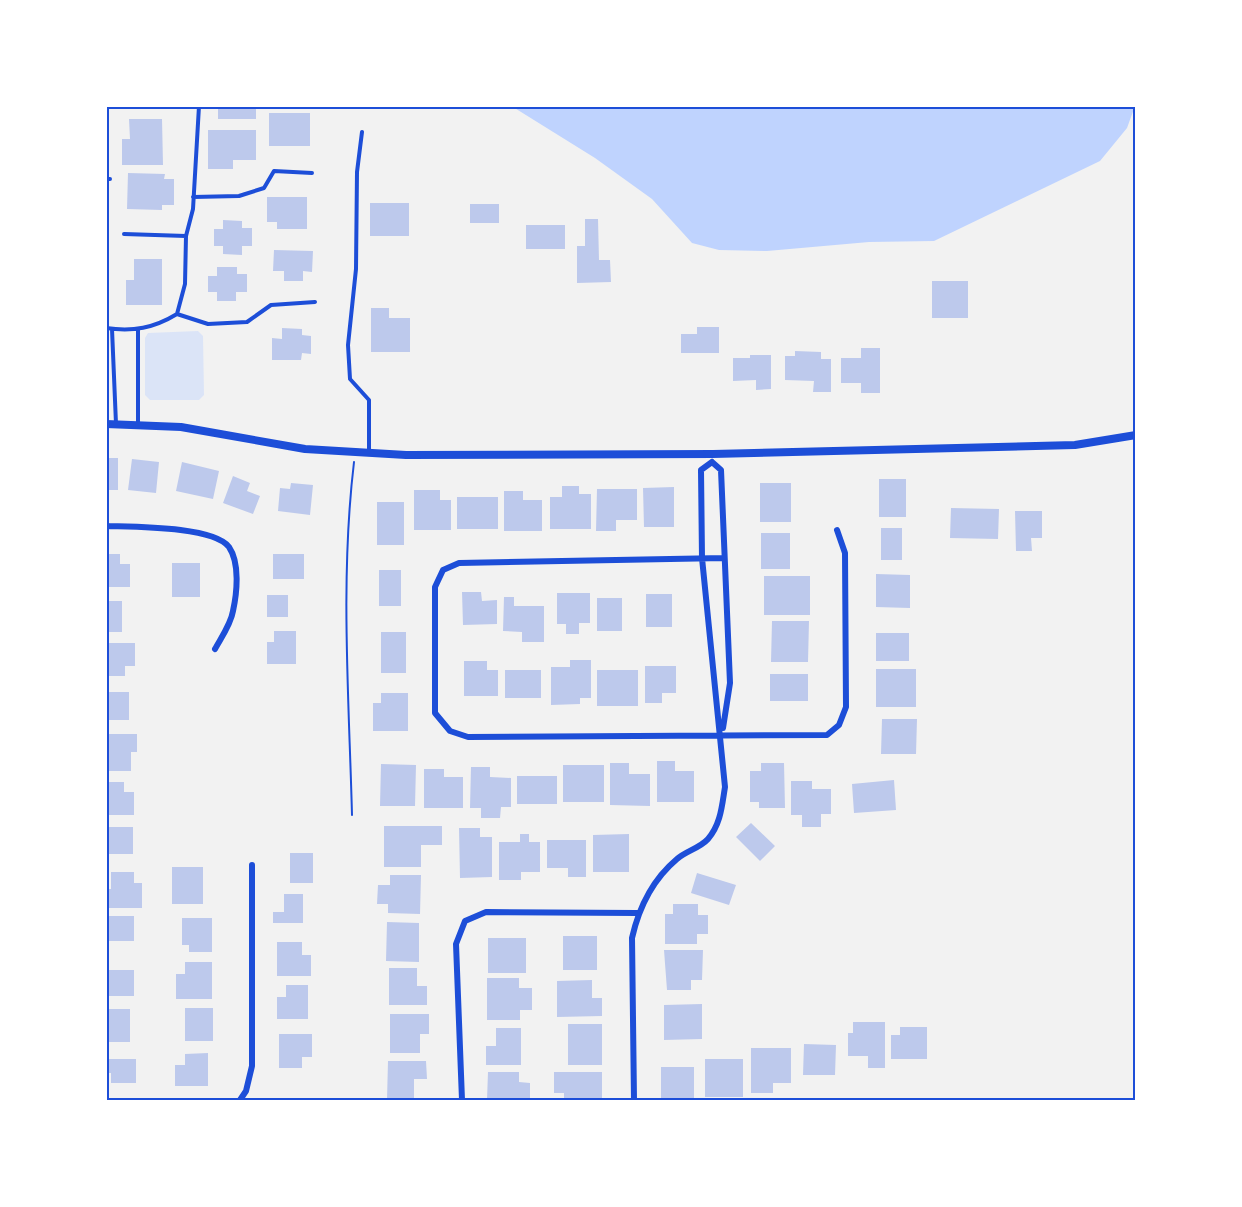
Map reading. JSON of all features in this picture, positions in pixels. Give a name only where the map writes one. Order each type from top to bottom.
[{"type":"street","points":[[111,424],[181,427],[305,449],[355,454],[712,458],[1075,445],[1136,435]]},
{"type":"street","points":[[712,458],[721,470],[730,683],[722,735]]},
{"type":"street","points":[[634,1101],[632,938],[638,914],[649,890],[677,859],[708,839],[720,817],[725,787],[722,735],[714,683],[702,558],[701,470],[712,458]]},
{"type":"street","points":[[106,526],[149,527],[211,536],[228,546],[236,566],[233,613],[215,649]]},
{"type":"street","points":[[724,558],[459,563],[443,570],[435,587],[435,713],[450,731],[468,737],[827,735],[840,725],[846,707],[845,553],[837,530]]},
{"type":"street","points":[[240,1101],[246,1092],[252,1066],[252,865]]},
{"type":"street","points":[[462,1101],[456,944],[465,921],[486,912],[638,914]]},
{"type":"lane","points":[[106,328],[138,330],[161,324],[177,314],[185,284],[186,236],[193,197],[199,106]]},
{"type":"lane","points":[[363,132],[357,172],[356,269],[348,345],[350,379],[369,400],[369,454]]},
{"type":"lane","points":[[193,197],[238,196],[264,188],[274,171],[312,173]]},
{"type":"lane","points":[[124,234],[186,236]]},
{"type":"lane","points":[[177,314],[208,324],[247,322],[272,305],[315,302]]},
{"type":"lane","points":[[111,424],[112,329]]},
{"type":"lane","points":[[138,330],[138,424]]},
{"type":"path","points":[[352,815],[347,588],[348,512],[355,454]]},
{"type":"shaded area","points":[[198,331],[203,336],[204,395],[199,400],[150,400],[145,395],[145,338],[148,333]]},
{"type":"water","points":[[1135,106],[1127,128],[1100,161],[934,241],[869,242],[767,251],[719,250],[692,243],[652,199],[595,158],[513,107]]},
{"type":"building","points":[[208,106],[256,106],[256,119],[218,119],[218,109],[208,109]]},
{"type":"building","points":[[269,113],[310,113],[310,146],[269,146]]},
{"type":"building","points":[[129,119],[162,119],[163,165],[122,165],[122,139],[130,139]]},
{"type":"building","points":[[208,130],[256,130],[256,160],[233,160],[233,169],[208,169]]},
{"type":"building","points":[[128,173],[165,174],[164,179],[174,179],[174,205],[162,205],[162,210],[127,209]]},
{"type":"building","points":[[267,197],[307,197],[307,229],[277,229],[277,222],[267,222]]},
{"type":"building","points":[[370,203],[409,203],[409,236],[370,236]]},
{"type":"building","points":[[470,204],[499,204],[499,223],[470,223]]},
{"type":"building","points":[[585,219],[598,219],[599,260],[610,260],[611,282],[577,283],[577,246],[585,246]]},
{"type":"building","points":[[223,220],[242,221],[242,228],[252,228],[252,246],[242,246],[242,255],[223,254],[223,246],[214,246],[214,229],[223,229]]},
{"type":"building","points":[[526,225],[565,225],[565,249],[526,249]]},
{"type":"building","points":[[274,250],[313,251],[312,272],[303,271],[303,281],[284,281],[284,271],[273,271]]},
{"type":"building","points":[[134,259],[162,259],[162,305],[126,305],[126,280],[134,280]]},
{"type":"building","points":[[217,267],[237,267],[237,274],[247,274],[247,292],[236,292],[236,301],[217,301],[217,292],[208,292],[208,276],[217,276]]},
{"type":"building","points":[[932,281],[968,281],[968,318],[932,318]]},
{"type":"building","points":[[371,308],[389,308],[389,318],[410,318],[410,352],[371,352]]},
{"type":"building","points":[[697,327],[719,327],[719,353],[681,353],[681,334],[697,334]]},
{"type":"building","points":[[282,328],[302,329],[302,335],[311,336],[311,354],[302,353],[301,360],[272,360],[272,338],[282,339]]},
{"type":"building","points":[[861,348],[880,348],[880,393],[861,393],[861,383],[841,383],[841,358],[861,358]]},
{"type":"building","points":[[795,351],[821,352],[821,359],[831,359],[831,392],[813,392],[814,381],[785,380],[785,356],[795,356]]},
{"type":"building","points":[[750,355],[771,355],[771,389],[756,390],[756,380],[733,381],[733,358],[750,358]]},
{"type":"building","points":[[106,458],[118,458],[118,490],[106,490]]},
{"type":"building","points":[[132,459],[159,462],[156,493],[128,490]]},
{"type":"building","points":[[182,462],[219,471],[213,499],[176,491]]},
{"type":"building","points":[[233,476],[250,483],[247,491],[260,496],[253,514],[223,503]]},
{"type":"building","points":[[879,479],[906,479],[906,517],[879,517]]},
{"type":"building","points":[[291,483],[313,485],[310,515],[278,511],[280,488],[290,489]]},
{"type":"building","points":[[760,483],[791,483],[791,522],[760,522]]},
{"type":"building","points":[[562,486],[579,486],[579,494],[591,494],[591,529],[550,529],[550,497],[562,497]]},
{"type":"building","points":[[674,487],[674,527],[644,527],[643,488]]},
{"type":"building","points":[[597,489],[637,489],[637,520],[616,520],[616,531],[596,531]]},
{"type":"building","points":[[414,490],[440,490],[440,500],[451,500],[451,530],[414,530]]},
{"type":"building","points":[[504,491],[523,491],[523,500],[542,500],[542,531],[504,531]]},
{"type":"building","points":[[457,497],[498,497],[498,529],[457,529]]},
{"type":"building","points":[[377,502],[404,502],[404,545],[377,545]]},
{"type":"building","points":[[951,508],[999,509],[998,539],[950,538]]},
{"type":"building","points":[[1015,511],[1042,511],[1042,538],[1031,538],[1032,551],[1016,551]]},
{"type":"building","points":[[881,528],[902,528],[902,560],[881,560]]},
{"type":"building","points":[[761,533],[790,533],[790,569],[761,569]]},
{"type":"building","points":[[106,554],[120,554],[120,564],[130,564],[130,587],[106,587]]},
{"type":"building","points":[[273,554],[304,554],[304,579],[273,579]]},
{"type":"building","points":[[172,563],[200,563],[200,597],[172,597]]},
{"type":"building","points":[[379,570],[401,570],[401,606],[379,606]]},
{"type":"building","points":[[876,574],[910,575],[910,608],[876,607]]},
{"type":"building","points":[[764,576],[810,576],[810,615],[764,615]]},
{"type":"building","points":[[462,592],[481,592],[482,601],[497,600],[497,624],[463,625]]},
{"type":"building","points":[[557,593],[590,593],[590,623],[579,623],[579,634],[566,634],[566,624],[557,624]]},
{"type":"building","points":[[646,594],[672,594],[672,627],[646,627]]},
{"type":"building","points":[[267,595],[288,595],[288,617],[267,617]]},
{"type":"building","points":[[504,597],[514,597],[514,606],[544,606],[544,642],[522,642],[522,632],[503,631]]},
{"type":"building","points":[[597,598],[622,598],[622,631],[597,631]]},
{"type":"building","points":[[106,601],[122,601],[122,632],[106,632]]},
{"type":"building","points":[[772,621],[809,621],[808,662],[771,662]]},
{"type":"building","points":[[274,631],[296,631],[296,664],[267,664],[267,642],[274,642]]},
{"type":"building","points":[[381,632],[406,632],[406,673],[381,673]]},
{"type":"building","points":[[876,633],[909,633],[909,661],[876,661]]},
{"type":"building","points":[[106,643],[135,643],[135,666],[125,666],[125,676],[106,676]]},
{"type":"building","points":[[570,660],[591,660],[591,698],[580,698],[580,704],[551,705],[551,667],[570,667]]},
{"type":"building","points":[[464,661],[487,661],[487,670],[498,670],[498,696],[464,696]]},
{"type":"building","points":[[645,666],[676,666],[676,693],[662,693],[662,703],[645,703]]},
{"type":"building","points":[[876,669],[916,669],[916,707],[876,707]]},
{"type":"building","points":[[505,670],[541,670],[541,698],[505,698]]},
{"type":"building","points":[[597,670],[638,670],[638,706],[597,706]]},
{"type":"building","points":[[770,674],[808,674],[808,701],[770,701]]},
{"type":"building","points":[[106,692],[129,692],[129,720],[106,720]]},
{"type":"building","points":[[381,693],[408,693],[408,731],[373,731],[373,703],[381,703]]},
{"type":"building","points":[[882,719],[917,719],[916,754],[881,754]]},
{"type":"building","points":[[106,734],[137,734],[137,752],[131,752],[131,771],[106,771]]},
{"type":"building","points":[[657,761],[675,761],[675,771],[694,771],[694,802],[657,802]]},
{"type":"building","points":[[610,763],[629,763],[629,774],[650,774],[650,806],[610,805]]},
{"type":"building","points":[[761,763],[784,763],[785,808],[759,808],[759,802],[750,802],[750,771],[761,771]]},
{"type":"building","points":[[381,764],[416,765],[415,806],[380,806]]},
{"type":"building","points":[[563,765],[604,765],[604,802],[563,802]]},
{"type":"building","points":[[471,767],[490,767],[490,777],[511,778],[511,807],[501,807],[500,818],[481,818],[481,808],[470,808]]},
{"type":"building","points":[[424,769],[444,769],[444,777],[463,777],[463,808],[424,808]]},
{"type":"building","points":[[517,776],[557,776],[557,804],[517,804]]},
{"type":"building","points":[[894,780],[896,810],[854,813],[852,784]]},
{"type":"building","points":[[791,781],[812,781],[812,789],[831,789],[831,814],[821,814],[821,827],[802,827],[802,815],[791,815]]},
{"type":"building","points":[[106,782],[124,782],[124,792],[134,792],[134,815],[106,815]]},
{"type":"building","points":[[751,823],[775,846],[760,861],[736,837]]},
{"type":"building","points":[[384,826],[442,826],[442,845],[421,845],[421,867],[384,867]]},
{"type":"building","points":[[106,827],[133,827],[133,854],[106,854]]},
{"type":"building","points":[[459,828],[480,828],[480,837],[492,837],[492,877],[460,878]]},
{"type":"building","points":[[520,834],[529,834],[529,842],[540,842],[540,872],[521,872],[521,880],[499,880],[499,842],[520,842]]},
{"type":"building","points":[[629,834],[629,872],[593,872],[593,835]]},
{"type":"building","points":[[547,840],[586,840],[586,877],[568,877],[568,868],[547,868]]},
{"type":"building","points":[[290,853],[313,853],[313,883],[290,883]]},
{"type":"building","points":[[172,867],[203,867],[203,904],[172,904]]},
{"type":"building","points":[[111,872],[134,872],[134,883],[142,883],[142,908],[106,908],[106,889],[111,889]]},
{"type":"building","points":[[697,873],[736,885],[729,905],[691,893]]},
{"type":"building","points":[[390,875],[421,875],[420,914],[388,913],[388,904],[377,904],[378,885],[390,885]]},
{"type":"building","points":[[284,894],[303,894],[303,923],[273,923],[273,912],[284,912]]},
{"type":"building","points":[[673,904],[698,904],[698,915],[708,915],[708,934],[697,934],[697,944],[665,944],[665,914],[673,914]]},
{"type":"building","points":[[106,916],[134,916],[134,941],[106,941]]},
{"type":"building","points":[[182,918],[212,918],[212,952],[189,952],[189,945],[182,945]]},
{"type":"building","points":[[387,922],[419,923],[419,962],[386,961]]},
{"type":"building","points":[[563,936],[597,936],[597,970],[563,970]]},
{"type":"building","points":[[488,938],[526,938],[526,973],[488,973]]},
{"type":"building","points":[[277,942],[302,942],[302,955],[311,955],[311,976],[277,976]]},
{"type":"building","points":[[664,950],[703,950],[702,980],[691,980],[691,990],[667,990]]},
{"type":"building","points":[[185,962],[212,962],[212,999],[176,999],[176,974],[185,974]]},
{"type":"building","points":[[389,968],[417,968],[417,986],[427,986],[427,1005],[389,1005]]},
{"type":"building","points":[[106,970],[134,970],[134,996],[106,996]]},
{"type":"building","points":[[487,978],[519,978],[519,988],[532,988],[532,1010],[520,1010],[520,1020],[487,1020]]},
{"type":"building","points":[[592,980],[592,998],[602,998],[602,1016],[557,1017],[557,981]]},
{"type":"building","points":[[286,985],[308,985],[308,1019],[277,1019],[277,997],[286,997]]},
{"type":"building","points":[[702,1004],[702,1039],[664,1040],[664,1005]]},
{"type":"building","points":[[185,1008],[213,1008],[213,1041],[185,1041]]},
{"type":"building","points":[[106,1009],[130,1009],[130,1042],[106,1042]]},
{"type":"building","points":[[390,1014],[429,1014],[429,1034],[420,1034],[420,1053],[390,1053]]},
{"type":"building","points":[[853,1022],[885,1022],[885,1068],[868,1068],[868,1056],[848,1056],[848,1033],[853,1033]]},
{"type":"building","points":[[568,1024],[602,1024],[602,1065],[568,1065]]},
{"type":"building","points":[[900,1027],[927,1027],[927,1059],[891,1059],[891,1035],[900,1035]]},
{"type":"building","points":[[496,1028],[521,1028],[521,1065],[486,1065],[486,1046],[496,1046]]},
{"type":"building","points":[[279,1034],[312,1034],[312,1057],[302,1057],[302,1068],[279,1068]]},
{"type":"building","points":[[804,1044],[836,1045],[835,1075],[803,1075]]},
{"type":"building","points":[[751,1048],[791,1048],[791,1083],[773,1083],[773,1093],[751,1093]]},
{"type":"building","points":[[208,1053],[208,1086],[175,1086],[175,1065],[185,1065],[185,1054]]},
{"type":"building","points":[[106,1059],[136,1059],[136,1083],[111,1083],[111,1073],[106,1073]]},
{"type":"building","points":[[705,1059],[743,1059],[743,1097],[705,1097]]},
{"type":"building","points":[[388,1061],[426,1061],[427,1079],[414,1079],[414,1100],[387,1100]]},
{"type":"building","points":[[661,1067],[694,1067],[694,1100],[661,1100]]},
{"type":"building","points":[[488,1072],[519,1072],[519,1082],[530,1083],[530,1100],[487,1100]]},
{"type":"building","points":[[554,1072],[602,1072],[602,1100],[564,1100],[564,1093],[554,1093]]}]
